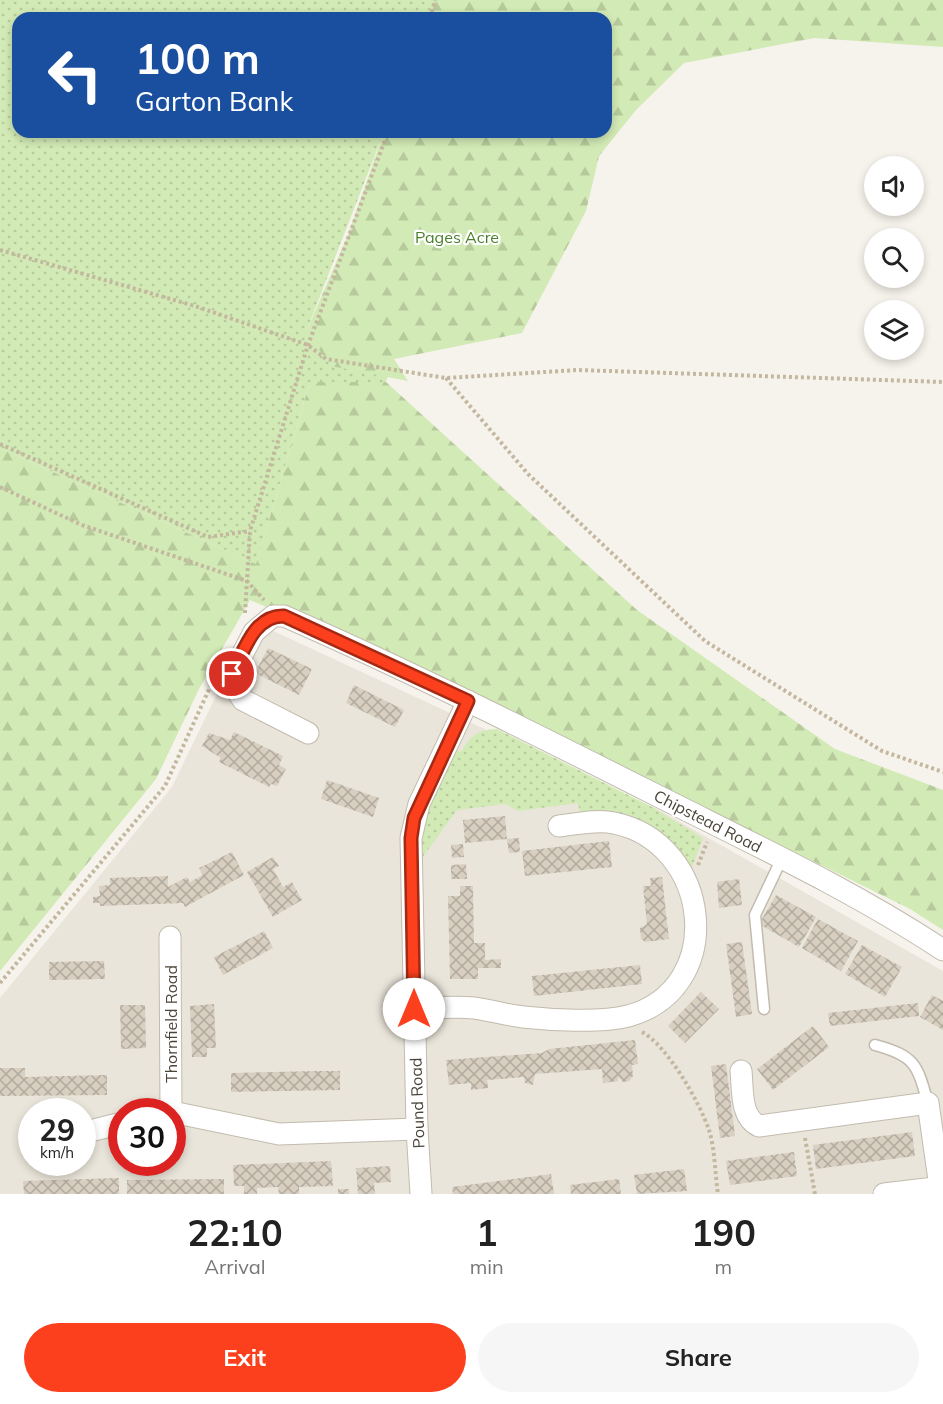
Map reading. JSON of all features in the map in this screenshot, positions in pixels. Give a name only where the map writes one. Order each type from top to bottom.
[{"type":"street","name":"Chipstead Road","points":[[308,733],[243,700],[236,693],[232,682],[232,674],[254,632],[273,616],[284,616],[468,701],[885,911],[943,950]]},
{"type":"street","name":"Pound Road","points":[[421,1194],[417,1129],[411,838],[414,818],[468,701]]},
{"type":"street","points":[[414,1009],[461,1007],[539,1018],[627,1016],[655,1004],[675,986],[685,969],[697,934],[690,886],[666,850],[633,828],[612,822],[560,826]]},
{"type":"street","name":"Thornfield Road","points":[[170,938],[172,1098]]},
{"type":"street","points":[[741,1071],[746,1114],[750,1122],[759,1126],[936,1102],[942,1187],[884,1194]]},
{"type":"street","name":"Thornfield Road","points":[[186,1115],[279,1134],[417,1129]]},
{"type":"lane","points":[[764,1009],[755,915],[782,858]]},
{"type":"lane","points":[[875,1045],[897,1051],[918,1067],[936,1102]]},
{"type":"path","points":[[244,615],[250,531],[308,345],[386,138]]},
{"type":"path","points":[[0,250],[195,306],[308,345],[326,359],[446,378],[578,370],[943,382]]},
{"type":"path","points":[[446,378],[528,474],[705,641],[882,750],[943,772]]},
{"type":"path","points":[[0,444],[208,537],[250,531]]},
{"type":"path","points":[[0,487],[82,525],[247,581]]},
{"type":"path","points":[[0,983],[165,786],[214,680]]},
{"type":"path","points":[[690,886],[714,824]]},
{"type":"path","points":[[627,1016],[631,1028],[644,1033],[660,1045],[699,1109],[709,1131],[718,1194]]},
{"type":"path","points":[[802,1119],[815,1194]]},
{"type":"shaded area","points":[[252,621],[661,811],[943,971],[943,1194],[0,1194],[0,998],[172,787]]},
{"type":"green space","points":[[0,0],[436,0],[431,12],[12,12],[12,138],[382,138],[306,332],[393,359],[386,382],[310,382],[256,564],[0,448]]},
{"type":"green space","name":"Pages Acre","points":[[436,0],[943,0],[943,47],[815,38],[684,63],[636,110],[599,156],[586,211],[522,333],[394,359],[408,381],[331,366],[306,332],[348,235],[382,138],[612,138],[612,12],[431,12]]},
{"type":"green space","points":[[310,382],[386,382],[637,610],[835,749],[943,790],[943,930],[910,909],[472,693],[250,600],[199,689],[156,779],[0,971],[0,448],[256,564]]},
{"type":"green space","points":[[497,729],[652,807],[703,838],[692,867],[667,840],[643,824],[617,817],[580,814],[578,803],[518,811],[505,804],[457,810],[422,858],[421,829],[426,810],[456,749],[461,752],[476,734]]},
{"type":"building","points":[[268,648],[312,669],[299,695],[255,673]]},
{"type":"building","points":[[354,685],[404,710],[395,727],[346,703]]},
{"type":"building","points":[[234,732],[283,756],[279,765],[286,769],[277,786],[271,784],[269,787],[219,762],[221,758],[202,746],[209,733],[230,740]]},
{"type":"building","points":[[327,780],[379,798],[373,817],[321,799]]},
{"type":"building","points":[[505,816],[507,839],[465,843],[463,820]]},
{"type":"building","points":[[519,838],[520,852],[509,853],[507,839]]},
{"type":"building","points":[[609,841],[612,867],[525,876],[522,851]]},
{"type":"building","points":[[463,844],[464,857],[452,858],[451,845]]},
{"type":"building","points":[[232,852],[244,875],[185,907],[183,903],[100,906],[100,903],[93,903],[93,897],[100,896],[99,886],[110,885],[110,878],[168,876],[168,887],[187,877],[190,882],[203,875],[199,868]]},
{"type":"building","points":[[273,857],[279,866],[273,869],[283,887],[292,882],[302,900],[273,917],[247,872]]},
{"type":"building","points":[[466,864],[467,879],[451,879],[451,865]]},
{"type":"building","points":[[662,877],[669,939],[645,942],[641,939],[640,928],[647,924],[643,886],[651,886],[650,878]]},
{"type":"building","points":[[739,879],[742,905],[719,908],[717,882]]},
{"type":"building","points":[[460,886],[473,886],[474,943],[485,943],[485,960],[501,959],[501,968],[478,968],[478,979],[450,979],[448,896],[460,896]]},
{"type":"building","points":[[776,895],[816,917],[799,947],[759,924]]},
{"type":"building","points":[[818,919],[858,941],[841,971],[802,948]]},
{"type":"building","points":[[264,931],[273,948],[223,975],[214,957]]},
{"type":"building","points":[[742,942],[752,1014],[736,1017],[726,944]]},
{"type":"building","points":[[862,945],[902,967],[885,997],[845,974]]},
{"type":"building","points":[[104,961],[105,979],[49,980],[49,962]]},
{"type":"building","points":[[640,965],[642,984],[534,996],[532,976]]},
{"type":"building","points":[[701,992],[719,1009],[685,1043],[668,1026]]},
{"type":"building","points":[[932,995],[943,1001],[943,1030],[920,1017]]},
{"type":"building","points":[[918,1003],[919,1016],[830,1026],[828,1013]]},
{"type":"building","points":[[214,1004],[216,1048],[207,1048],[207,1057],[192,1057],[190,1006]]},
{"type":"building","points":[[120,1005],[145,1005],[146,1048],[121,1049]]},
{"type":"building","points":[[813,1026],[829,1047],[773,1090],[757,1069]]},
{"type":"building","points":[[635,1040],[638,1064],[632,1065],[633,1076],[629,1081],[623,1082],[618,1077],[618,1081],[603,1083],[602,1069],[535,1074],[533,1085],[525,1083],[524,1077],[487,1080],[488,1088],[471,1090],[471,1083],[449,1085],[446,1060],[542,1053],[549,1049]]},
{"type":"building","points":[[726,1064],[735,1136],[720,1138],[711,1066]]},
{"type":"building","points":[[0,1068],[25,1068],[25,1077],[107,1075],[107,1095],[0,1096]]},
{"type":"building","points":[[340,1071],[340,1090],[231,1092],[231,1073]]},
{"type":"building","points":[[912,1132],[915,1156],[816,1169],[813,1145]]},
{"type":"building","points":[[794,1152],[797,1176],[730,1185],[726,1161]]},
{"type":"building","points":[[331,1161],[333,1186],[299,1187],[299,1194],[279,1194],[278,1187],[257,1188],[257,1194],[244,1194],[244,1186],[234,1186],[233,1165]]},
{"type":"building","points":[[390,1166],[391,1182],[374,1183],[375,1194],[358,1194],[356,1168]]},
{"type":"building","points":[[684,1169],[687,1191],[637,1194],[634,1175]]},
{"type":"building","points":[[551,1174],[554,1194],[453,1194],[452,1187]]},
{"type":"building","points":[[119,1178],[119,1194],[24,1194],[23,1181]]},
{"type":"building","points":[[224,1179],[224,1194],[127,1194],[127,1180]]},
{"type":"building","points":[[619,1179],[621,1194],[571,1194],[570,1185]]},
{"type":"building","points":[[338,1189],[349,1189],[349,1194],[338,1194]]},
{"type":"route","points":[[232,674],[261,623],[273,616],[284,616],[468,701],[414,818],[411,838],[414,906],[414,1009]]}]
